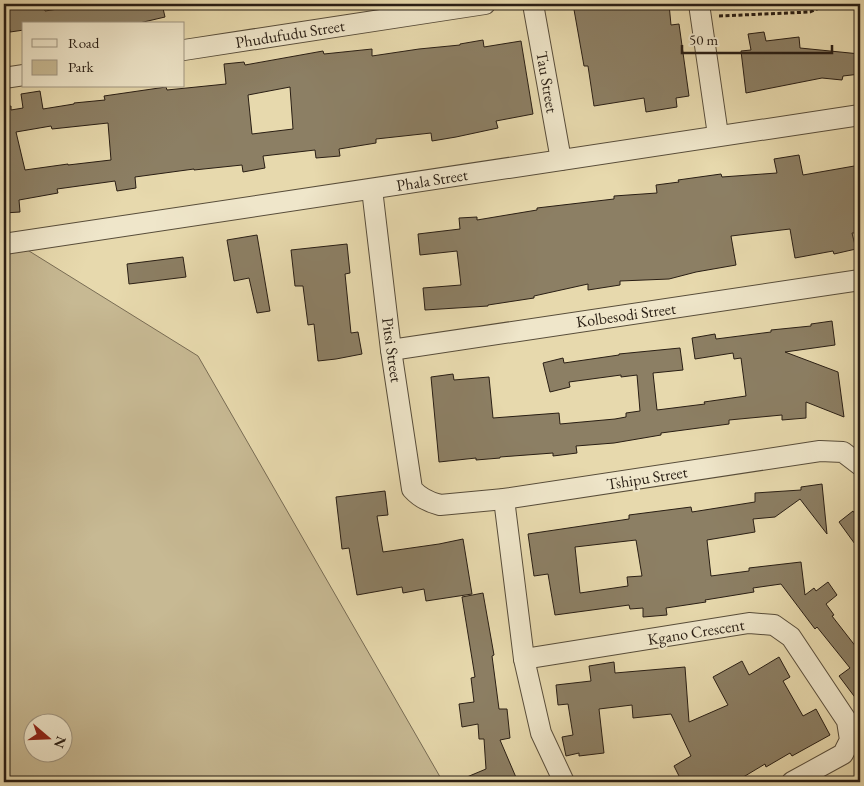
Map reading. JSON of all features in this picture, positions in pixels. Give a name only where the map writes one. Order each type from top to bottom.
[{"type":"street","name":"Phudufudu Street","points":[[185,50],[485,4]]},
{"type":"street","name":"Tau Street","points":[[533,4],[560,160]]},
{"type":"street","points":[[700,10],[718,135]]},
{"type":"street","points":[[4,78],[22,75]]},
{"type":"street","name":"Phala Street","points":[[4,244],[860,115]]},
{"type":"street","name":"Pitsi Street","points":[[372,188],[391,350],[412,489],[430,503]]},
{"type":"street","name":"Kolbesodi Street","points":[[391,350],[860,280]]},
{"type":"street","name":"Tshipu Street","points":[[430,503],[440,505],[504,499],[820,451],[843,452],[860,465]]},
{"type":"street","points":[[504,499],[524,659],[541,732],[564,782]]},
{"type":"street","name":"Kgano Crescent","points":[[524,659],[749,623],[774,625],[791,637],[842,713],[846,721],[850,740],[843,754],[792,782]]},
{"type":"path","points":[[700,10],[810,12],[828,4]]},
{"type":"green space","points":[[13,241],[198,356],[443,782],[4,782],[4,243]]},
{"type":"building","points":[[6,4],[44,4],[45,11],[90,4],[162,4],[165,17],[144,22],[22,22],[22,30],[10,32]]},
{"type":"building","points":[[573,4],[605,4],[606,9],[644,4],[669,4],[671,25],[679,24],[689,96],[676,98],[677,107],[646,112],[644,98],[594,106],[588,66],[584,66]]},
{"type":"building","points":[[764,32],[766,41],[799,37],[800,48],[860,54],[860,74],[843,76],[842,80],[822,78],[746,93],[741,51],[751,50],[748,34]]},
{"type":"building","points":[[483,40],[484,47],[521,41],[533,114],[496,121],[498,128],[432,141],[431,133],[376,139],[376,143],[339,149],[340,156],[316,158],[315,150],[263,156],[265,168],[243,172],[242,165],[135,177],[136,188],[117,191],[115,181],[57,189],[58,193],[19,200],[20,212],[4,213],[4,107],[11,106],[11,110],[23,108],[21,94],[40,91],[43,109],[105,100],[104,96],[159,88],[166,88],[167,90],[226,84],[224,64],[244,62],[245,65],[323,51],[324,54],[372,49],[372,56],[460,45]],"holes":[[[290,87],[293,129],[252,134],[248,95]],[[108,123],[111,160],[25,170],[16,132],[51,126],[52,129]]]},
{"type":"building","points":[[799,155],[803,175],[860,165],[860,233],[852,233],[856,249],[834,254],[833,251],[795,258],[790,229],[731,236],[736,265],[669,279],[620,281],[620,285],[588,290],[588,284],[534,296],[534,298],[488,306],[425,310],[423,288],[461,285],[457,251],[420,255],[418,234],[460,229],[459,218],[477,217],[477,220],[537,210],[537,208],[614,199],[614,196],[657,193],[656,185],[679,182],[678,180],[721,174],[722,177],[777,173],[774,159]]},
{"type":"building","points":[[257,235],[270,311],[257,313],[249,278],[234,281],[227,240]]},
{"type":"building","points":[[347,244],[350,273],[345,274],[351,333],[358,332],[362,354],[318,361],[314,324],[308,325],[303,286],[295,286],[291,250]]},
{"type":"building","points":[[183,257],[186,277],[129,284],[127,264]]},
{"type":"building","points":[[832,321],[835,345],[785,352],[838,372],[844,417],[806,402],[806,418],[782,420],[782,415],[729,420],[729,424],[661,433],[661,435],[614,443],[576,446],[577,453],[553,456],[553,453],[439,462],[431,377],[453,374],[454,380],[489,377],[493,418],[559,413],[560,424],[615,419],[626,417],[626,413],[640,411],[637,375],[621,377],[621,375],[569,382],[570,387],[550,392],[543,363],[563,358],[564,363],[619,354],[680,348],[683,370],[653,373],[657,410],[705,404],[704,402],[746,396],[741,358],[734,359],[733,353],[695,359],[692,338],[715,334],[716,339],[811,326],[811,324]]},
{"type":"building","points":[[822,484],[827,534],[800,499],[775,517],[753,519],[755,532],[707,540],[711,576],[749,571],[749,568],[801,562],[805,595],[814,588],[816,591],[828,582],[837,595],[826,604],[834,615],[832,616],[860,652],[860,704],[839,676],[850,668],[817,627],[815,629],[781,584],[753,588],[754,592],[666,608],[667,615],[643,617],[643,608],[630,609],[629,605],[555,615],[548,574],[534,576],[528,534],[629,519],[629,515],[691,507],[692,512],[755,502],[755,493],[801,490],[801,487]],"holes":[[[636,540],[642,576],[627,577],[628,586],[580,593],[575,547]]]},
{"type":"building","points":[[385,491],[388,515],[377,516],[383,552],[463,539],[472,594],[426,601],[424,589],[403,593],[402,587],[357,595],[349,548],[342,549],[336,497]]},
{"type":"building","points":[[853,511],[860,521],[860,551],[839,522]]},
{"type":"building","points":[[483,593],[494,655],[492,656],[499,709],[507,709],[510,738],[500,740],[518,782],[455,782],[486,769],[484,739],[479,739],[478,724],[462,727],[459,704],[474,702],[471,678],[475,677],[462,597]]},
{"type":"building","points":[[779,657],[790,677],[783,681],[803,716],[816,709],[830,735],[792,756],[790,753],[766,767],[765,764],[735,782],[682,782],[674,766],[691,756],[671,714],[633,718],[632,705],[599,709],[604,753],[579,756],[579,753],[566,756],[562,737],[573,735],[568,704],[558,705],[556,685],[591,681],[589,666],[614,662],[615,673],[685,667],[689,722],[728,705],[713,677],[742,661],[749,675]]}]
